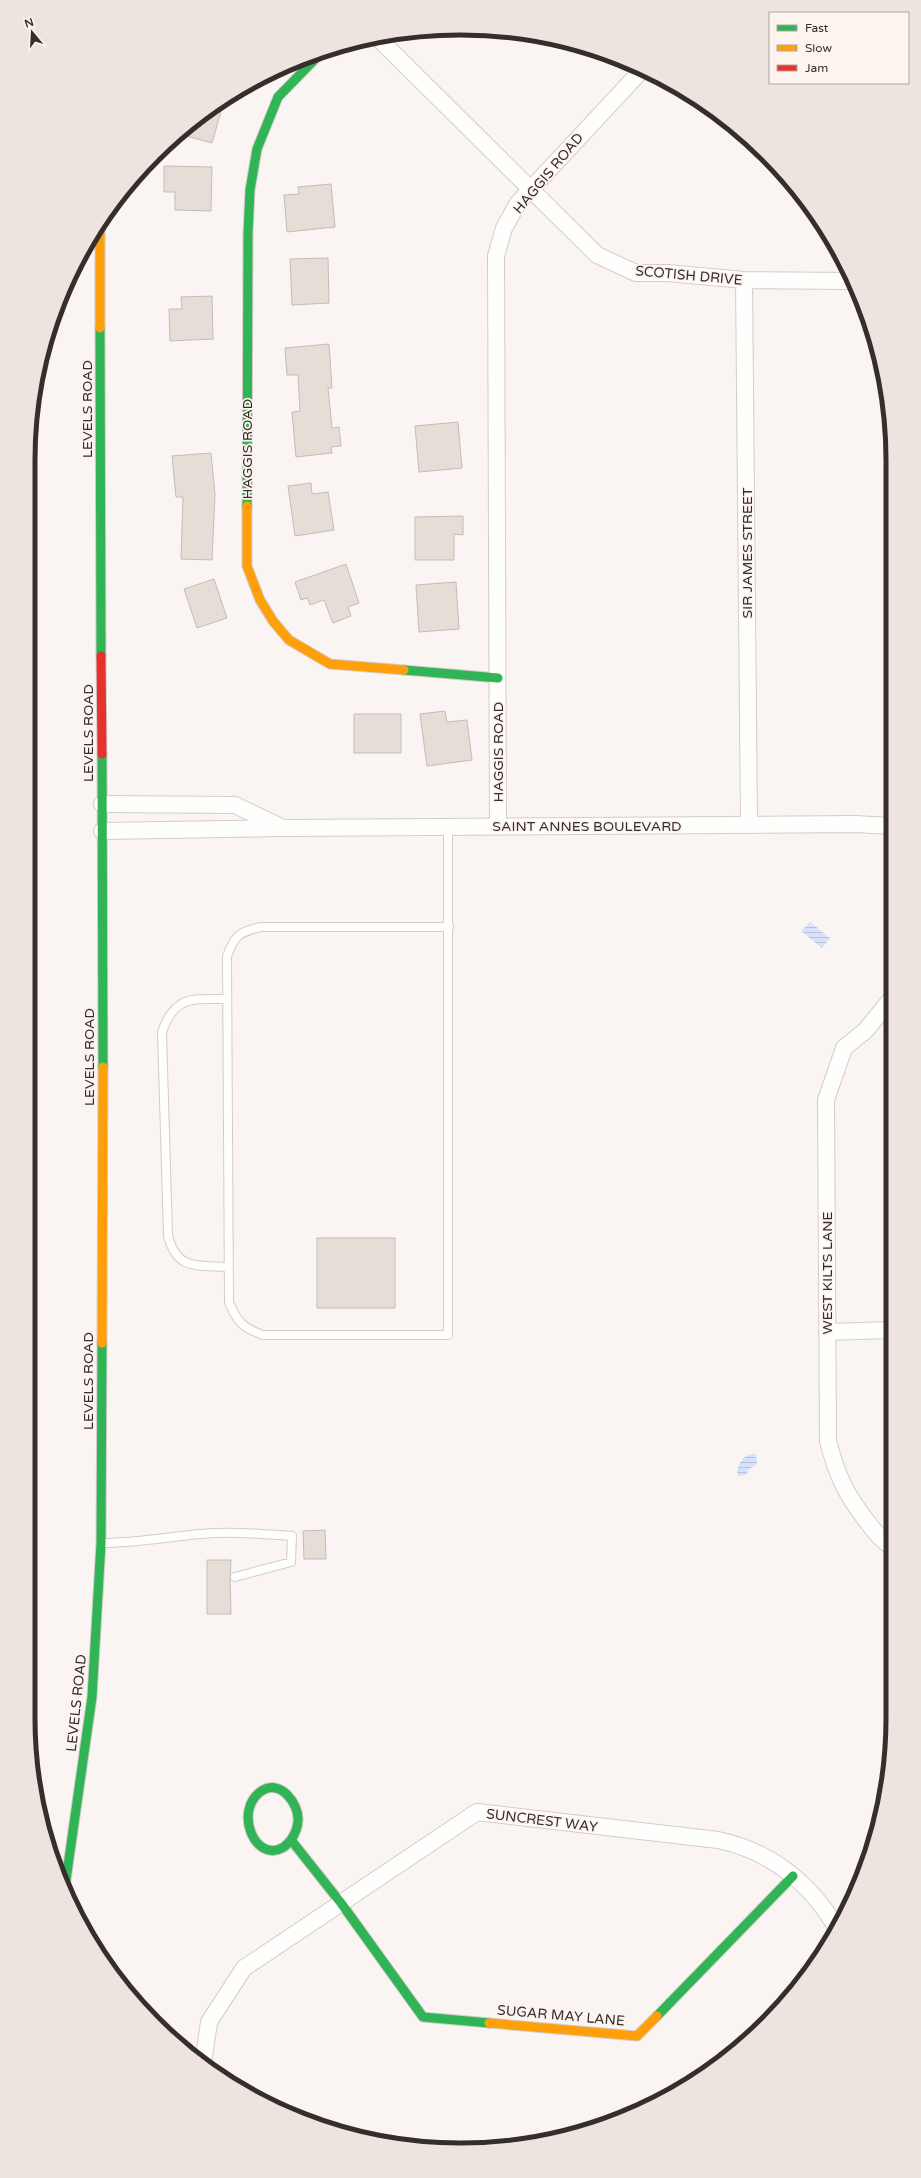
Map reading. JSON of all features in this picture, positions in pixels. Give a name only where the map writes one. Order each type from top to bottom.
[{"type":"street","name":"SCOTISH DRIVE","points":[[382,42],[597,255],[636,273],[668,273],[744,280],[846,281]]},
{"type":"street","name":"HAGGIS ROAD","points":[[311,63],[278,97],[256,148],[250,190],[247,566],[260,600],[273,621],[289,640],[330,664],[498,678]]},
{"type":"street","name":"HAGGIS ROAD","points":[[498,826],[496,256],[504,228],[518,203],[637,74]]},
{"type":"street","name":"LEVELS ROAD","points":[[66,1878],[92,1697],[101,1543],[102,804],[100,235]]},
{"type":"street","name":"SIR JAMES STREET","points":[[744,280],[749,825]]},
{"type":"street","name":"SAINT ANNES BOULEVARD","points":[[102,804],[235,805],[283,828]]},
{"type":"street","name":"SAINT ANNES BOULEVARD","points":[[102,830],[855,824],[886,826]]},
{"type":"street","name":"WEST KILTS LANE","points":[[886,1005],[866,1030],[844,1048],[826,1100],[828,1441],[836,1471],[851,1501],[886,1544]]},
{"type":"street","points":[[827,1332],[886,1330]]},
{"type":"street","points":[[276,1788],[283,1791],[296,1806],[299,1825],[297,1834],[291,1840],[282,1849],[270,1850],[258,1844],[250,1832],[246,1818],[248,1808],[252,1800],[264,1789],[276,1788]]},
{"type":"street","name":"SUNCREST WAY","points":[[204,2057],[209,2022],[244,1968],[477,1812],[718,1840],[747,1848],[761,1854],[793,1876],[816,1900],[833,1923]]},
{"type":"street","points":[[291,1840],[341,1903]]},
{"type":"street","name":"SUGAR MAY LANE","points":[[341,1903],[423,2017],[637,2036],[793,1876]]},
{"type":"lane","points":[[448,827],[449,927],[448,1335],[263,1335],[247,1329],[234,1317],[229,1302],[227,956],[233,939],[245,931],[261,927],[449,927]]},
{"type":"lane","points":[[227,999],[191,998],[178,1004],[167,1017],[162,1032],[168,1236],[172,1250],[178,1259],[190,1265],[228,1267]]},
{"type":"lane","points":[[101,1543],[129,1543],[200,1534],[232,1532],[292,1536],[291,1562],[235,1576]]},
{"type":"water","points":[[810,922],[830,938],[822,948],[801,931]]},
{"type":"water","points":[[752,1454],[756,1454],[757,1464],[749,1469],[746,1475],[738,1476],[737,1473],[740,1462]]},
{"type":"building","points":[[222,108],[212,143],[186,136]]},
{"type":"building","points":[[164,166],[212,167],[211,211],[175,210],[175,192],[164,192]]},
{"type":"building","points":[[331,184],[335,227],[287,232],[284,195],[299,194],[298,187]]},
{"type":"building","points":[[328,258],[329,303],[292,305],[290,259]]},
{"type":"building","points":[[212,296],[213,339],[170,341],[169,309],[182,309],[181,297]]},
{"type":"building","points":[[329,344],[332,388],[328,388],[332,428],[339,427],[341,446],[331,447],[332,453],[296,457],[292,412],[300,411],[298,375],[287,375],[285,348]]},
{"type":"building","points":[[458,422],[462,468],[419,472],[415,426]]},
{"type":"building","points":[[211,453],[215,494],[212,560],[181,559],[183,497],[176,497],[172,456]]},
{"type":"building","points":[[311,483],[312,494],[328,492],[334,530],[295,536],[288,486]]},
{"type":"building","points":[[463,516],[463,535],[454,534],[454,560],[415,560],[415,517]]},
{"type":"building","points":[[346,564],[359,603],[348,607],[351,616],[333,623],[324,600],[310,605],[307,598],[301,600],[295,582]]},
{"type":"building","points":[[214,579],[227,618],[197,628],[184,589]]},
{"type":"building","points":[[456,582],[459,629],[419,632],[416,585]]},
{"type":"building","points":[[445,711],[447,722],[467,720],[472,760],[427,766],[420,714]]},
{"type":"building","points":[[354,714],[401,714],[401,753],[354,753]]},
{"type":"building","points":[[317,1238],[395,1238],[395,1308],[317,1308]]},
{"type":"building","points":[[325,1530],[326,1559],[304,1559],[303,1531]]},
{"type":"building","points":[[207,1560],[231,1560],[231,1614],[207,1614]]},
{"type":"traffic: fast","points":[[247,506],[248,234],[250,190],[257,149],[278,97],[312,62]]},
{"type":"traffic: fast","points":[[100,328],[101,656]]},
{"type":"traffic: fast","points":[[404,670],[498,678]]},
{"type":"traffic: fast","points":[[102,754],[103,1067]]},
{"type":"traffic: fast","points":[[66,1878],[92,1697],[101,1543],[102,1343]]},
{"type":"traffic: fast","points":[[291,1840],[296,1831],[298,1820],[298,1814],[292,1801],[288,1795],[276,1788],[263,1790],[254,1799],[249,1809],[248,1821],[251,1832],[256,1841],[263,1848],[272,1851],[285,1846],[291,1840],[341,1903],[423,2017],[489,2023]]},
{"type":"traffic: fast","points":[[657,2016],[793,1876]]},
{"type":"traffic: slow","points":[[100,235],[100,328]]},
{"type":"traffic: slow","points":[[247,506],[247,566],[260,600],[273,621],[289,640],[330,664],[404,670]]},
{"type":"traffic: slow","points":[[102,1343],[103,1067]]},
{"type":"traffic: slow","points":[[489,2023],[637,2036],[657,2016]]},
{"type":"traffic: jam","points":[[101,656],[102,754]]}]
